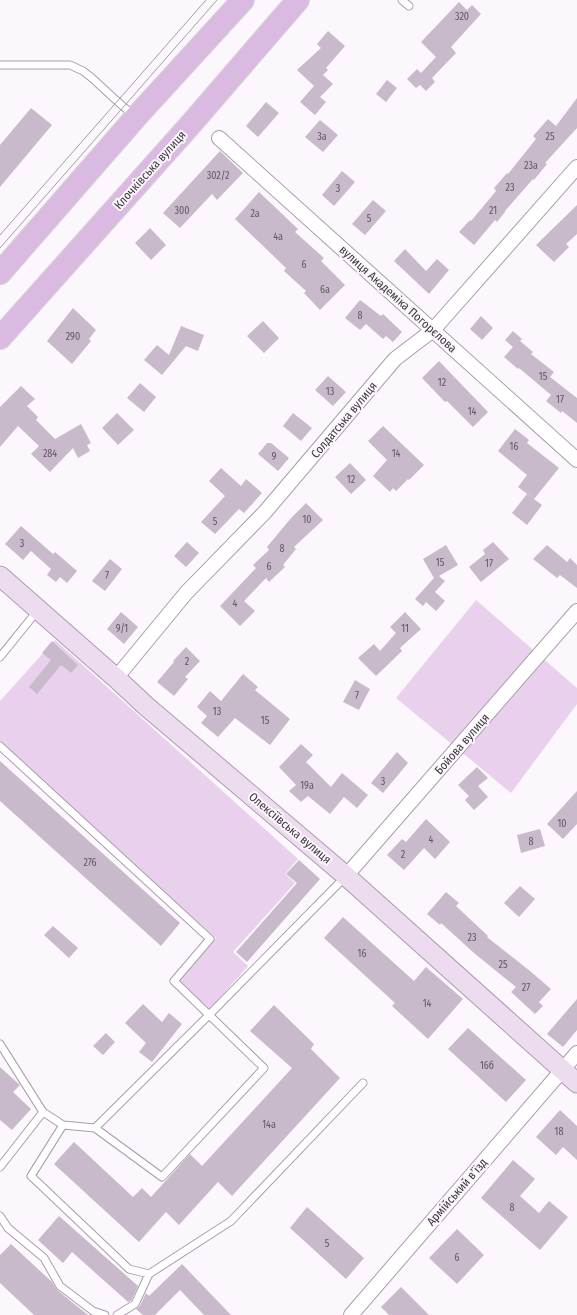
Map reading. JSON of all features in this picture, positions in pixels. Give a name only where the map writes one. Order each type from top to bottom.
[{"type":"main road","points":[[0,273],[136,117],[243,0]]},
{"type":"main road","name":"Клочківська вулиця","points":[[0,338],[186,130],[298,0]]},
{"type":"street","name":"вулиця Академіка Погорєлова","points":[[219,138],[577,460]]},
{"type":"street","name":"Солдатська вулиця","points":[[116,678],[186,593],[265,512],[395,359],[433,330],[577,167]]},
{"type":"street","name":"Олексіївська вулиця","points":[[0,576],[146,706],[346,876],[577,1083]]},
{"type":"street","name":"Бойова вулиця","points":[[346,876],[577,612]]},
{"type":"street","name":"Армійський в’їзд","points":[[351,1315],[577,1053]]},
{"type":"lane","points":[[402,0],[409,6]]},
{"type":"lane","points":[[0,65],[70,65],[83,71],[92,78],[136,117]]},
{"type":"lane","points":[[0,657],[39,610]]},
{"type":"lane","points":[[0,746],[210,939],[174,980],[264,1068],[162,1177],[95,1128],[62,1125],[44,1112],[0,1044]]},
{"type":"lane","points":[[95,1128],[210,1015],[346,876]]},
{"type":"lane","points":[[118,1315],[135,1304],[149,1274],[231,1221],[363,1083]]},
{"type":"lane","points":[[0,1167],[44,1112]]},
{"type":"lane","points":[[62,1125],[31,1176],[129,1269],[149,1274]]},
{"type":"lane","points":[[0,1216],[8,1228],[44,1258],[60,1286],[93,1311],[106,1315]]},
{"type":"shaded area","points":[[476,600],[577,688],[577,704],[511,793],[396,698]]},
{"type":"shaded area","points":[[55,640],[298,859],[285,874],[295,883],[233,952],[248,966],[210,1009],[178,981],[216,938],[0,744],[0,701]]},
{"type":"building","points":[[459,2],[467,10],[472,5],[481,14],[451,47],[456,53],[432,78],[435,82],[426,91],[420,85],[416,88],[407,79],[417,69],[421,73],[436,57],[421,42]]},
{"type":"building","points":[[328,31],[345,46],[326,68],[328,70],[323,75],[333,84],[320,97],[326,102],[315,115],[300,102],[314,86],[297,70],[321,48],[317,44]]},
{"type":"building","points":[[387,80],[397,88],[386,102],[376,94]]},
{"type":"building","points":[[577,98],[577,128],[545,163],[547,164],[534,180],[533,179],[497,222],[495,220],[474,245],[459,232],[470,220],[471,221],[496,191],[494,188],[507,173],[508,174],[536,139],[533,136],[548,119],[556,126]]},
{"type":"building","points":[[266,102],[279,113],[258,137],[246,126]]},
{"type":"building","points":[[31,108],[52,125],[0,187],[0,145]]},
{"type":"building","points":[[320,120],[338,135],[323,152],[305,137]]},
{"type":"building","points":[[220,151],[243,173],[217,200],[212,194],[180,228],[163,213]]},
{"type":"building","points":[[342,171],[355,182],[334,206],[322,195]]},
{"type":"building","points":[[259,192],[298,229],[295,232],[324,258],[321,261],[345,285],[320,310],[304,293],[306,291],[284,271],[286,268],[235,219]]},
{"type":"building","points":[[373,200],[386,211],[365,235],[352,224]]},
{"type":"building","points":[[577,205],[577,234],[566,244],[569,247],[554,262],[536,245]]},
{"type":"building","points":[[150,228],[166,245],[151,260],[135,243]]},
{"type":"building","points":[[405,249],[426,271],[437,259],[449,270],[429,294],[394,261]]},
{"type":"building","points":[[360,300],[381,316],[383,314],[402,332],[393,342],[386,336],[383,339],[366,324],[360,330],[345,318]]},
{"type":"building","points":[[73,308],[96,330],[89,339],[91,341],[72,364],[47,341]]},
{"type":"building","points":[[481,316],[493,328],[482,340],[470,329]]},
{"type":"building","points":[[263,321],[279,338],[264,353],[247,336]]},
{"type":"building","points":[[181,326],[204,335],[198,351],[186,346],[162,375],[144,360],[157,345],[169,355]]},
{"type":"building","points":[[513,331],[522,339],[520,341],[533,352],[531,354],[554,372],[550,377],[577,398],[577,423],[546,401],[551,395],[504,357],[513,347],[505,340]]},
{"type":"building","points":[[439,361],[488,412],[473,427],[447,401],[445,402],[422,378]]},
{"type":"building","points":[[328,376],[346,392],[333,406],[315,390]]},
{"type":"building","points":[[140,383],[156,397],[144,412],[127,398]]},
{"type":"building","points":[[21,386],[35,399],[27,406],[38,417],[36,420],[55,439],[81,424],[91,443],[87,445],[90,451],[78,458],[73,448],[50,472],[31,454],[39,446],[18,426],[0,447],[0,407]]},
{"type":"building","points":[[117,413],[134,430],[118,445],[102,428]]},
{"type":"building","points":[[293,413],[312,428],[301,441],[283,426]]},
{"type":"building","points":[[383,426],[424,465],[396,491],[393,488],[390,492],[373,476],[387,460],[368,441]]},
{"type":"building","points":[[515,429],[529,440],[527,443],[559,468],[534,499],[518,487],[527,475],[498,451]]},
{"type":"building","points":[[267,443],[271,443],[289,458],[278,471],[258,454]]},
{"type":"building","points":[[350,463],[366,480],[351,494],[335,477]]},
{"type":"building","points":[[221,468],[241,486],[246,479],[262,493],[244,513],[239,509],[215,534],[201,522],[225,496],[209,481]]},
{"type":"building","points":[[527,494],[542,505],[527,525],[512,513]]},
{"type":"building","points":[[306,503],[323,520],[294,547],[296,549],[283,565],[285,567],[269,582],[266,578],[244,601],[255,611],[240,626],[220,606],[256,568],[253,565],[269,550],[267,547],[291,518]]},
{"type":"building","points":[[21,526],[53,554],[55,552],[77,571],[67,583],[60,577],[56,582],[47,575],[51,569],[31,551],[23,560],[5,544]]},
{"type":"building","points":[[187,542],[199,553],[186,567],[174,556]]},
{"type":"building","points":[[493,542],[509,559],[481,582],[469,567],[485,554],[483,550]]},
{"type":"building","points":[[446,545],[458,565],[439,576],[445,581],[435,592],[445,601],[436,611],[426,602],[423,606],[415,599],[434,578],[423,559]]},
{"type":"building","points":[[547,545],[567,562],[570,558],[577,565],[577,588],[560,575],[557,578],[533,559]]},
{"type":"building","points":[[110,559],[122,569],[105,591],[92,581]]},
{"type":"building","points":[[121,612],[138,627],[124,644],[107,629]]},
{"type":"building","points":[[405,612],[421,629],[400,648],[402,651],[376,676],[358,658],[374,644],[380,651],[396,633],[390,627]]},
{"type":"building","points":[[52,641],[78,665],[71,673],[61,665],[37,694],[29,687],[51,660],[42,653]]},
{"type":"building","points":[[186,647],[200,661],[185,677],[188,679],[174,696],[157,682]]},
{"type":"building","points":[[243,674],[258,687],[255,690],[290,719],[270,745],[235,718],[218,737],[201,723],[207,716],[197,707],[210,691],[221,701]]},
{"type":"building","points":[[355,680],[370,689],[359,710],[343,702]]},
{"type":"building","points":[[301,744],[313,755],[306,762],[331,787],[342,773],[368,795],[357,808],[344,797],[330,814],[308,796],[301,802],[289,791],[296,785],[279,767]]},
{"type":"building","points":[[397,752],[408,763],[383,793],[371,783]]},
{"type":"building","points":[[0,761],[180,923],[161,946],[0,801]]},
{"type":"building","points":[[477,767],[488,778],[478,786],[488,797],[474,810],[465,800],[469,796],[458,785]]},
{"type":"building","points":[[577,791],[577,824],[563,839],[547,824]]},
{"type":"building","points":[[426,819],[450,842],[435,859],[424,848],[404,870],[387,855],[402,839],[406,842]]},
{"type":"building","points":[[540,829],[545,846],[521,853],[517,835]]},
{"type":"building","points":[[299,860],[320,879],[247,962],[236,952],[297,883],[286,874]]},
{"type":"building","points":[[520,886],[535,899],[519,917],[504,903]]},
{"type":"building","points":[[446,892],[459,903],[456,906],[488,936],[487,937],[551,989],[539,1002],[543,1006],[535,1014],[511,992],[516,987],[474,953],[441,923],[440,925],[427,914]]},
{"type":"building","points":[[343,917],[414,981],[426,967],[463,999],[428,1039],[392,1006],[395,1003],[324,938]]},
{"type":"building","points":[[53,926],[78,948],[69,958],[44,935]]},
{"type":"building","points":[[577,999],[577,1030],[563,1047],[547,1034]]},
{"type":"building","points":[[143,1004],[162,1022],[169,1013],[182,1024],[152,1062],[139,1052],[146,1043],[125,1023]]},
{"type":"building","points":[[274,1005],[314,1044],[311,1049],[340,1078],[232,1196],[218,1182],[179,1225],[166,1212],[139,1242],[54,1164],[74,1142],[133,1197],[142,1188],[151,1197],[190,1154],[202,1166],[292,1068],[250,1031]]},
{"type":"building","points":[[468,1028],[526,1080],[506,1102],[448,1049]]},
{"type":"building","points":[[106,1033],[115,1042],[103,1055],[93,1046]]},
{"type":"building","points":[[0,1067],[20,1085],[13,1092],[31,1109],[12,1130],[0,1120]]},
{"type":"building","points":[[560,1110],[577,1126],[577,1160],[563,1147],[556,1155],[536,1137]]},
{"type":"building","points":[[513,1160],[535,1179],[520,1196],[539,1213],[549,1201],[568,1217],[540,1250],[481,1198]]},
{"type":"building","points":[[307,1207],[364,1258],[346,1279],[290,1228]]},
{"type":"building","points":[[59,1216],[138,1286],[131,1301],[128,1302],[72,1252],[63,1263],[38,1240]]},
{"type":"building","points":[[457,1229],[484,1255],[457,1284],[429,1258]]},
{"type":"building","points":[[11,1244],[52,1282],[57,1290],[88,1315],[34,1315],[0,1283],[0,1255]]},
{"type":"building","points":[[182,1264],[231,1315],[204,1315],[180,1290],[155,1315],[143,1315],[136,1309],[140,1306],[146,1293],[149,1296]]},
{"type":"building","points":[[401,1287],[429,1315],[389,1315],[381,1307]]},
{"type":"tram line","points":[[0,235],[206,0]]},
{"type":"tram line","points":[[0,248],[217,0]]}]
